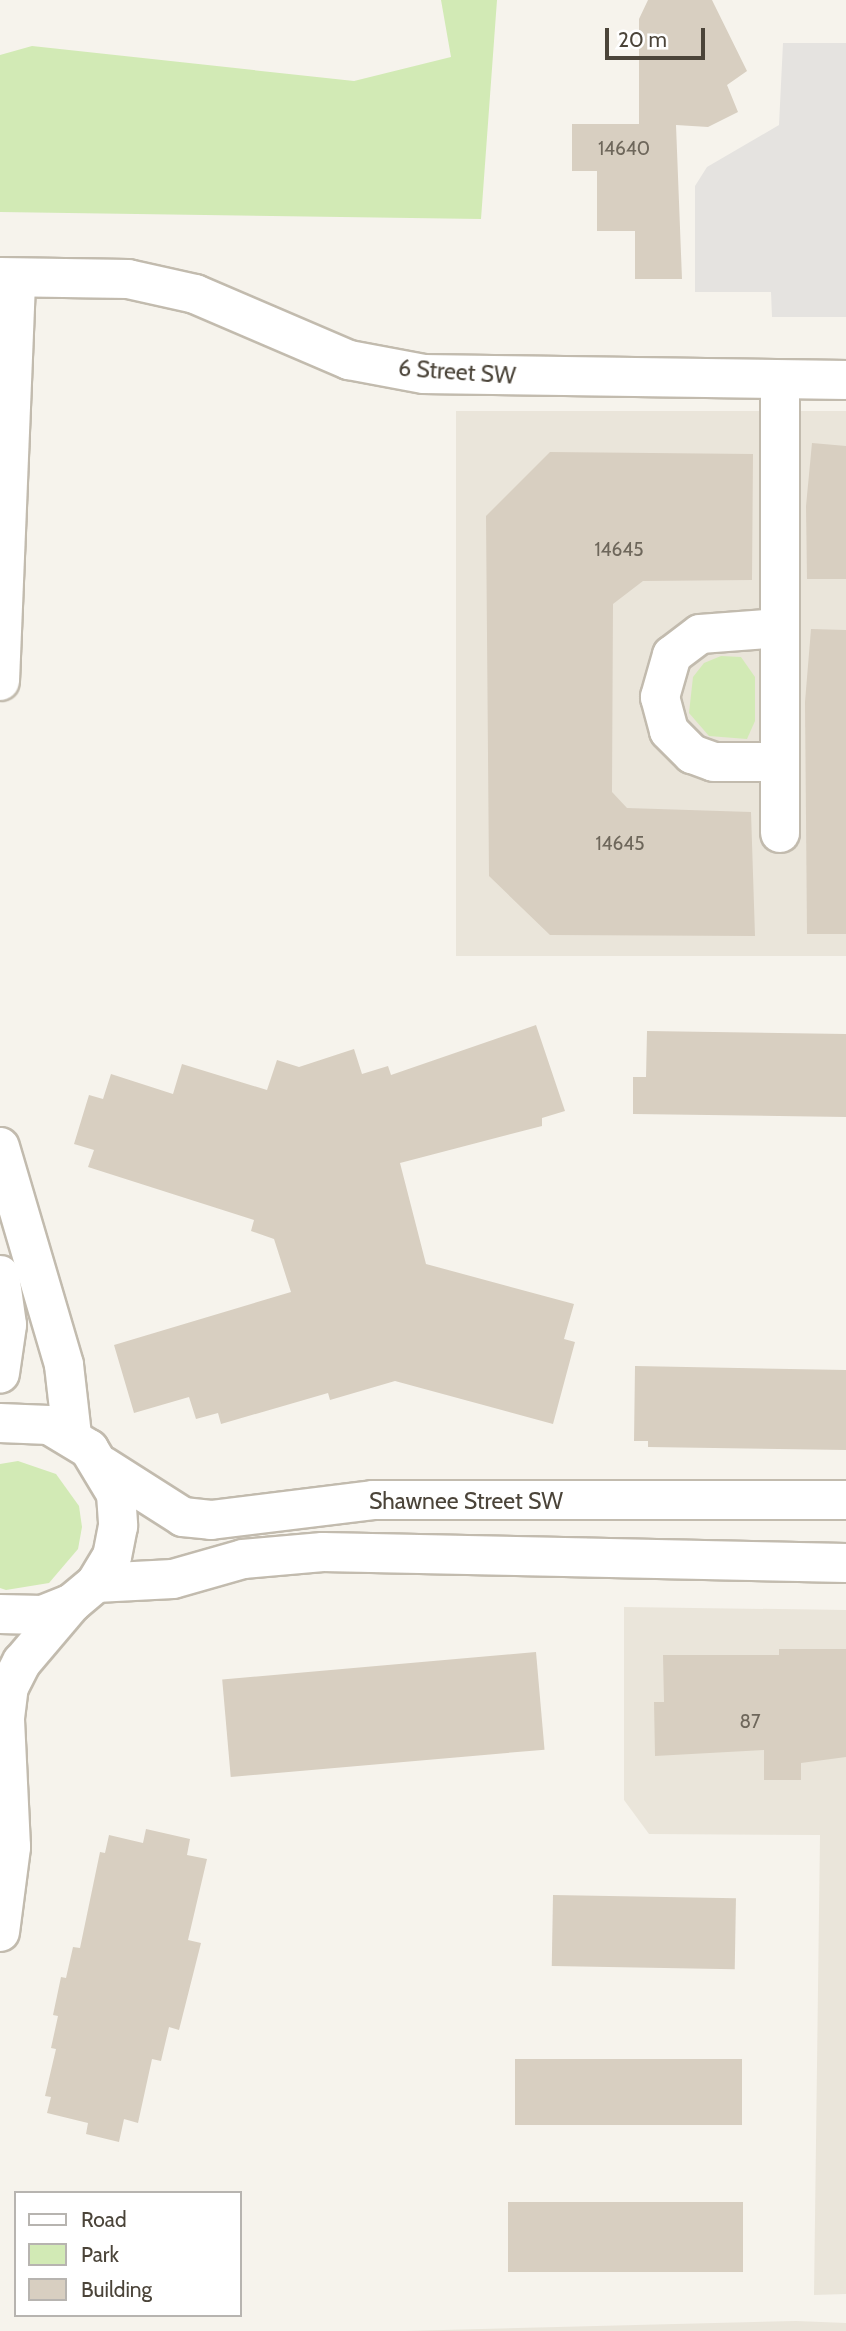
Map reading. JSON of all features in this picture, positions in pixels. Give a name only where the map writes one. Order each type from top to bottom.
[{"type":"street","name":"6 Street SW","points":[[8,277],[128,279],[195,294],[349,360],[424,374],[846,380]]},
{"type":"street","points":[[0,681],[8,277]]},
{"type":"street","points":[[780,380],[780,833]]},
{"type":"street","points":[[780,628],[700,634],[672,655],[660,697],[669,731],[692,754],[714,762],[780,762]]},
{"type":"street","points":[[0,1147],[64,1365],[72,1435]]},
{"type":"street","points":[[0,1275],[7,1325],[0,1373]]},
{"type":"street","points":[[0,1423],[49,1425],[72,1435],[103,1466],[116,1494],[118,1526],[112,1556],[84,1593],[22,1662],[9,1686],[5,1729],[10,1847],[0,1932]]},
{"type":"street","name":"Shawnee Street SW","points":[[103,1466],[183,1517],[211,1520],[373,1500],[846,1500]]},
{"type":"street","points":[[604,1501],[604,1557]]},
{"type":"street","points":[[0,1614],[43,1615],[84,1593],[173,1580],[243,1559],[323,1552],[846,1563]]},
{"type":"shaded area","points":[[783,43],[846,43],[846,317],[772,317],[771,292],[695,292],[695,186],[707,167],[779,125]]},
{"type":"shaded area","points":[[456,411],[846,411],[846,956],[456,956]]},
{"type":"shaded area","points":[[624,1607],[846,1610],[846,2294],[814,2295],[820,1835],[649,1834],[624,1800]]},
{"type":"shaded area","points":[[796,2321],[846,2323],[846,2331],[405,2331]]},
{"type":"green space","points":[[441,0],[497,0],[481,219],[0,212],[0,55],[32,46],[354,81],[451,57]]},
{"type":"green space","points":[[721,656],[741,657],[755,677],[755,721],[747,739],[709,736],[689,713],[693,677],[704,663]]},
{"type":"green space","points":[[18,1461],[56,1474],[79,1506],[82,1527],[78,1549],[49,1583],[6,1590],[0,1588],[0,1464]]},
{"type":"building","points":[[648,0],[712,0],[747,71],[727,85],[738,112],[708,127],[676,125],[682,279],[635,279],[635,231],[597,231],[597,171],[572,171],[572,124],[639,124],[639,19]]},
{"type":"building","points":[[812,443],[846,446],[846,579],[807,579],[806,506]]},
{"type":"building","points":[[550,452],[753,454],[752,580],[643,581],[613,604],[612,792],[627,808],[751,812],[755,936],[550,935],[489,876],[486,516]]},
{"type":"building","points":[[811,629],[846,630],[846,934],[807,934],[805,702]]},
{"type":"building","points":[[536,1025],[565,1111],[542,1118],[542,1126],[400,1163],[426,1264],[574,1304],[564,1339],[575,1342],[553,1424],[395,1381],[330,1400],[328,1393],[221,1424],[218,1413],[196,1419],[189,1397],[134,1413],[114,1345],[291,1292],[274,1239],[251,1231],[254,1220],[88,1167],[94,1150],[74,1144],[89,1095],[103,1099],[111,1074],[173,1094],[182,1064],[267,1090],[277,1060],[299,1067],[354,1049],[362,1074],[388,1066],[391,1075]]},
{"type":"building","points":[[647,1031],[846,1034],[846,1117],[633,1114],[633,1077],[646,1077]]},
{"type":"building","points":[[635,1366],[846,1370],[846,1450],[648,1447],[648,1441],[634,1441]]},
{"type":"building","points":[[779,1649],[846,1649],[846,1757],[801,1763],[801,1780],[764,1780],[764,1750],[655,1756],[654,1702],[664,1702],[663,1655],[779,1655]]},
{"type":"building","points":[[536,1652],[545,1750],[231,1777],[222,1679]]},
{"type":"building","points":[[146,1829],[190,1839],[187,1855],[207,1859],[188,1940],[201,1943],[179,2030],[169,2027],[161,2061],[152,2059],[138,2123],[124,2119],[119,2142],[86,2134],[88,2123],[47,2113],[51,2097],[45,2096],[56,2049],[51,2048],[58,2016],[53,2015],[61,1977],[66,1978],[73,1947],[80,1948],[100,1852],[105,1853],[109,1835],[143,1843]]},
{"type":"building","points":[[553,1895],[736,1898],[735,1969],[552,1966]]},
{"type":"building","points":[[515,2059],[742,2059],[742,2125],[515,2125]]},
{"type":"building","points":[[508,2202],[743,2202],[743,2272],[508,2272]]}]
